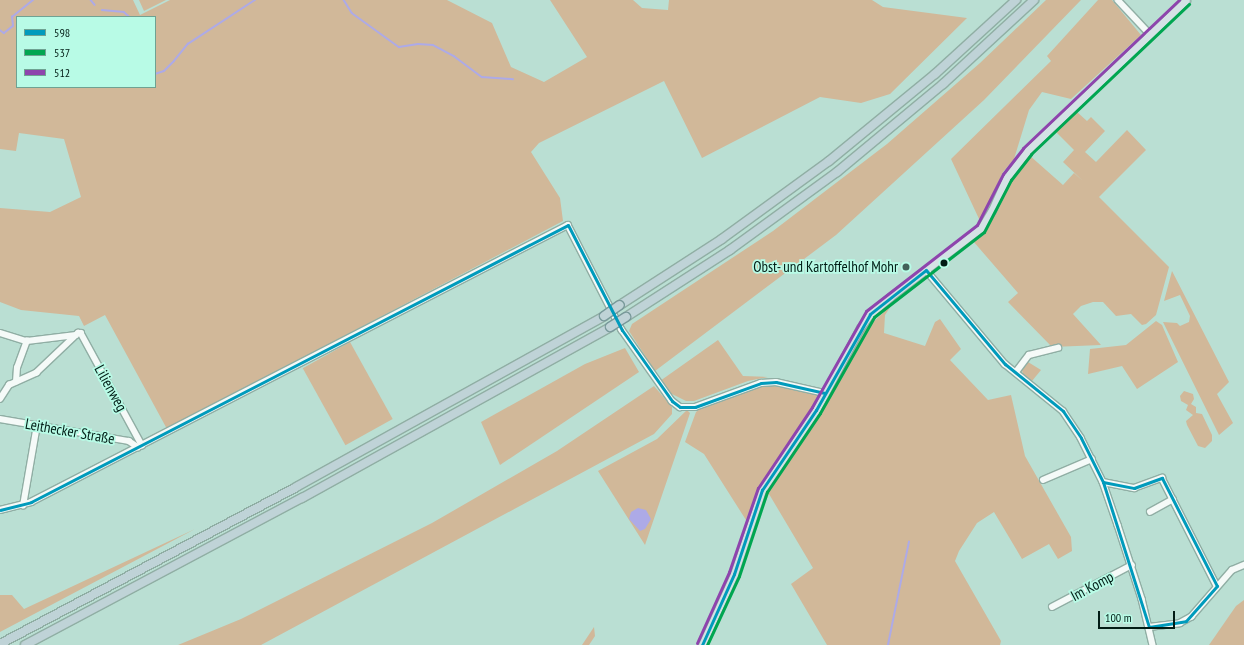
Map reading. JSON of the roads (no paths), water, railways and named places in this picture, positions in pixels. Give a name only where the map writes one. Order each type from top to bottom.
[{"type":"highway","points":[[0,644],[303,483],[604,316],[722,239],[829,161],[935,74],[1016,0]]},
{"type":"highway","points":[[25,645],[378,456],[626,318],[730,250],[837,172],[943,84],[1034,0]]},
{"type":"main road","points":[[702,645],[734,574],[762,490],[825,393],[860,328],[870,314],[981,228],[1017,161],[1186,0]]},
{"type":"street","points":[[1118,0],[1150,34]]},
{"type":"street","points":[[0,510],[23,506],[568,225],[622,330],[672,401],[680,407],[695,407],[761,383],[776,382],[825,393]]},
{"type":"street","points":[[926,270],[1005,364],[1063,411],[1092,459],[1103,482],[1132,565],[1153,645]]},
{"type":"street","points":[[0,333],[26,341],[77,334]]},
{"type":"street","name":"Lilienweg","points":[[77,334],[81,333],[140,446]]},
{"type":"street","points":[[0,399],[9,385],[36,373],[77,334]]},
{"type":"street","points":[[16,382],[17,368],[26,341]]},
{"type":"street","points":[[1016,372],[1029,355],[1058,348]]},
{"type":"street","name":"Leithecker Straße","points":[[0,419],[129,441],[140,446]]},
{"type":"street","points":[[23,506],[37,425]]},
{"type":"street","points":[[1043,480],[1092,459]]},
{"type":"street","points":[[1103,482],[1134,488],[1162,478],[1217,586]]},
{"type":"street","points":[[1150,512],[1173,499]]},
{"type":"street","points":[[1149,627],[1186,621],[1232,570],[1244,564]]},
{"type":"street","name":"Im Komp","points":[[1052,607],[1132,565]]},
{"type":"waterway","points":[[0,30],[4,33],[13,26],[12,17],[33,0]]},
{"type":"waterway","points":[[91,0],[95,5]]},
{"type":"waterway","points":[[156,74],[164,71],[188,44],[255,0]]},
{"type":"waterway","points":[[344,0],[352,13],[399,47],[418,44],[433,45],[454,56],[482,77],[513,79]]},
{"type":"waterway","points":[[102,10],[124,12],[129,16]]},
{"type":"waterway","points":[[888,645],[909,542]]},
{"type":"place","name":"Obst- und Kartoffelhof Mohr","points":[[906,267]]}]
